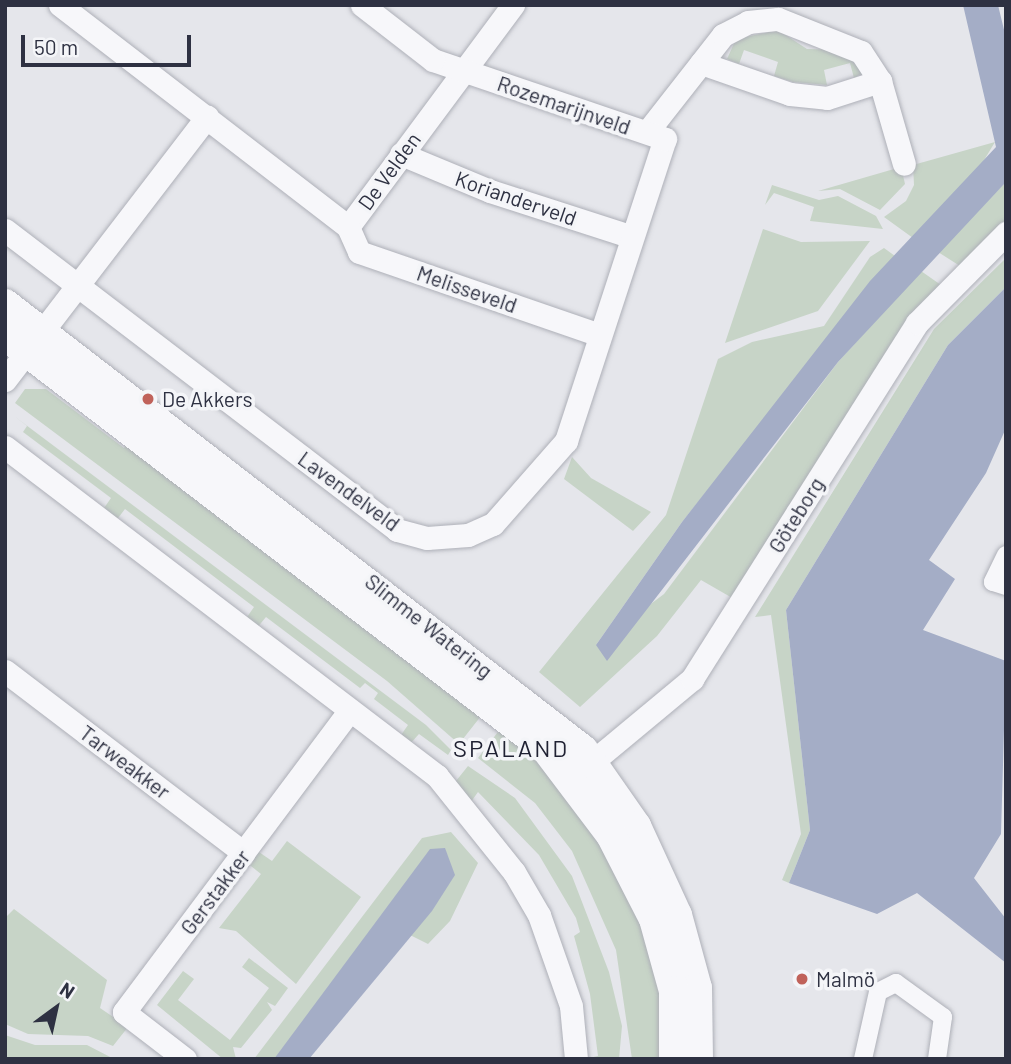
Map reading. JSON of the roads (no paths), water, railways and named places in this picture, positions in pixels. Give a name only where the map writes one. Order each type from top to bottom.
[{"type":"street","name":"De Velden","points":[[60,5],[348,227],[513,5]]},
{"type":"street","name":"Rozemarijnveld","points":[[362,5],[433,60],[656,136]]},
{"type":"street","name":"Lavendelveld","points":[[5,230],[397,530],[427,538],[468,535],[493,524],[530,487],[566,441],[632,237],[656,136],[701,63],[723,35],[748,22],[778,19],[861,52],[880,81],[904,164]]},
{"type":"street","points":[[701,63],[790,94],[827,98],[880,81]]},
{"type":"street","points":[[5,380],[37,344],[207,117]]},
{"type":"street","name":"Korianderveld","points":[[401,154],[490,191],[632,237]]},
{"type":"street","name":"Melisseveld","points":[[348,227],[359,252],[600,335]]},
{"type":"street","name":"Göteborg","points":[[581,771],[692,680],[917,323],[1006,233]]},
{"type":"street","name":"Slimme Watering","points":[[5,304],[37,344],[502,713],[581,771],[636,826],[677,915],[697,988],[698,1059]]},
{"type":"street","name":"Slimme Watering","points":[[5,335],[37,344]]},
{"type":"street","points":[[5,447],[350,710],[446,788],[514,872],[539,915],[571,1006],[576,1059]]},
{"type":"street","points":[[1006,555],[993,582],[1006,586]]},
{"type":"street","name":"Tarweakker","points":[[5,671],[244,853]]},
{"type":"street","name":"Gerstakker","points":[[185,1059],[124,1012],[350,710]]},
{"type":"street","name":"Slimme Watering","points":[[581,771],[654,919],[674,991],[674,1059]]},
{"type":"street","points":[[863,1059],[878,992],[896,983],[943,1017],[937,1059]]},
{"type":"water","points":[[963,5],[998,5],[1006,38],[1006,182],[838,362],[607,661],[596,645],[682,522],[870,281],[996,147]]},
{"type":"water","points":[[1006,287],[1006,428],[986,473],[929,560],[955,579],[923,630],[1006,661],[1001,834],[974,878],[1006,919],[1006,963],[917,893],[877,914],[789,883],[810,830],[786,610],[948,345]]},
{"type":"water","points":[[445,848],[455,875],[432,911],[309,1059],[274,1059],[430,849]]},
{"type":"place","name":"De Akkers","points":[[148,399]]},
{"type":"place","name":"Malmö","points":[[802,979]]},
{"type":"district","name":"SPALAND","points":[[511,748]]}]
